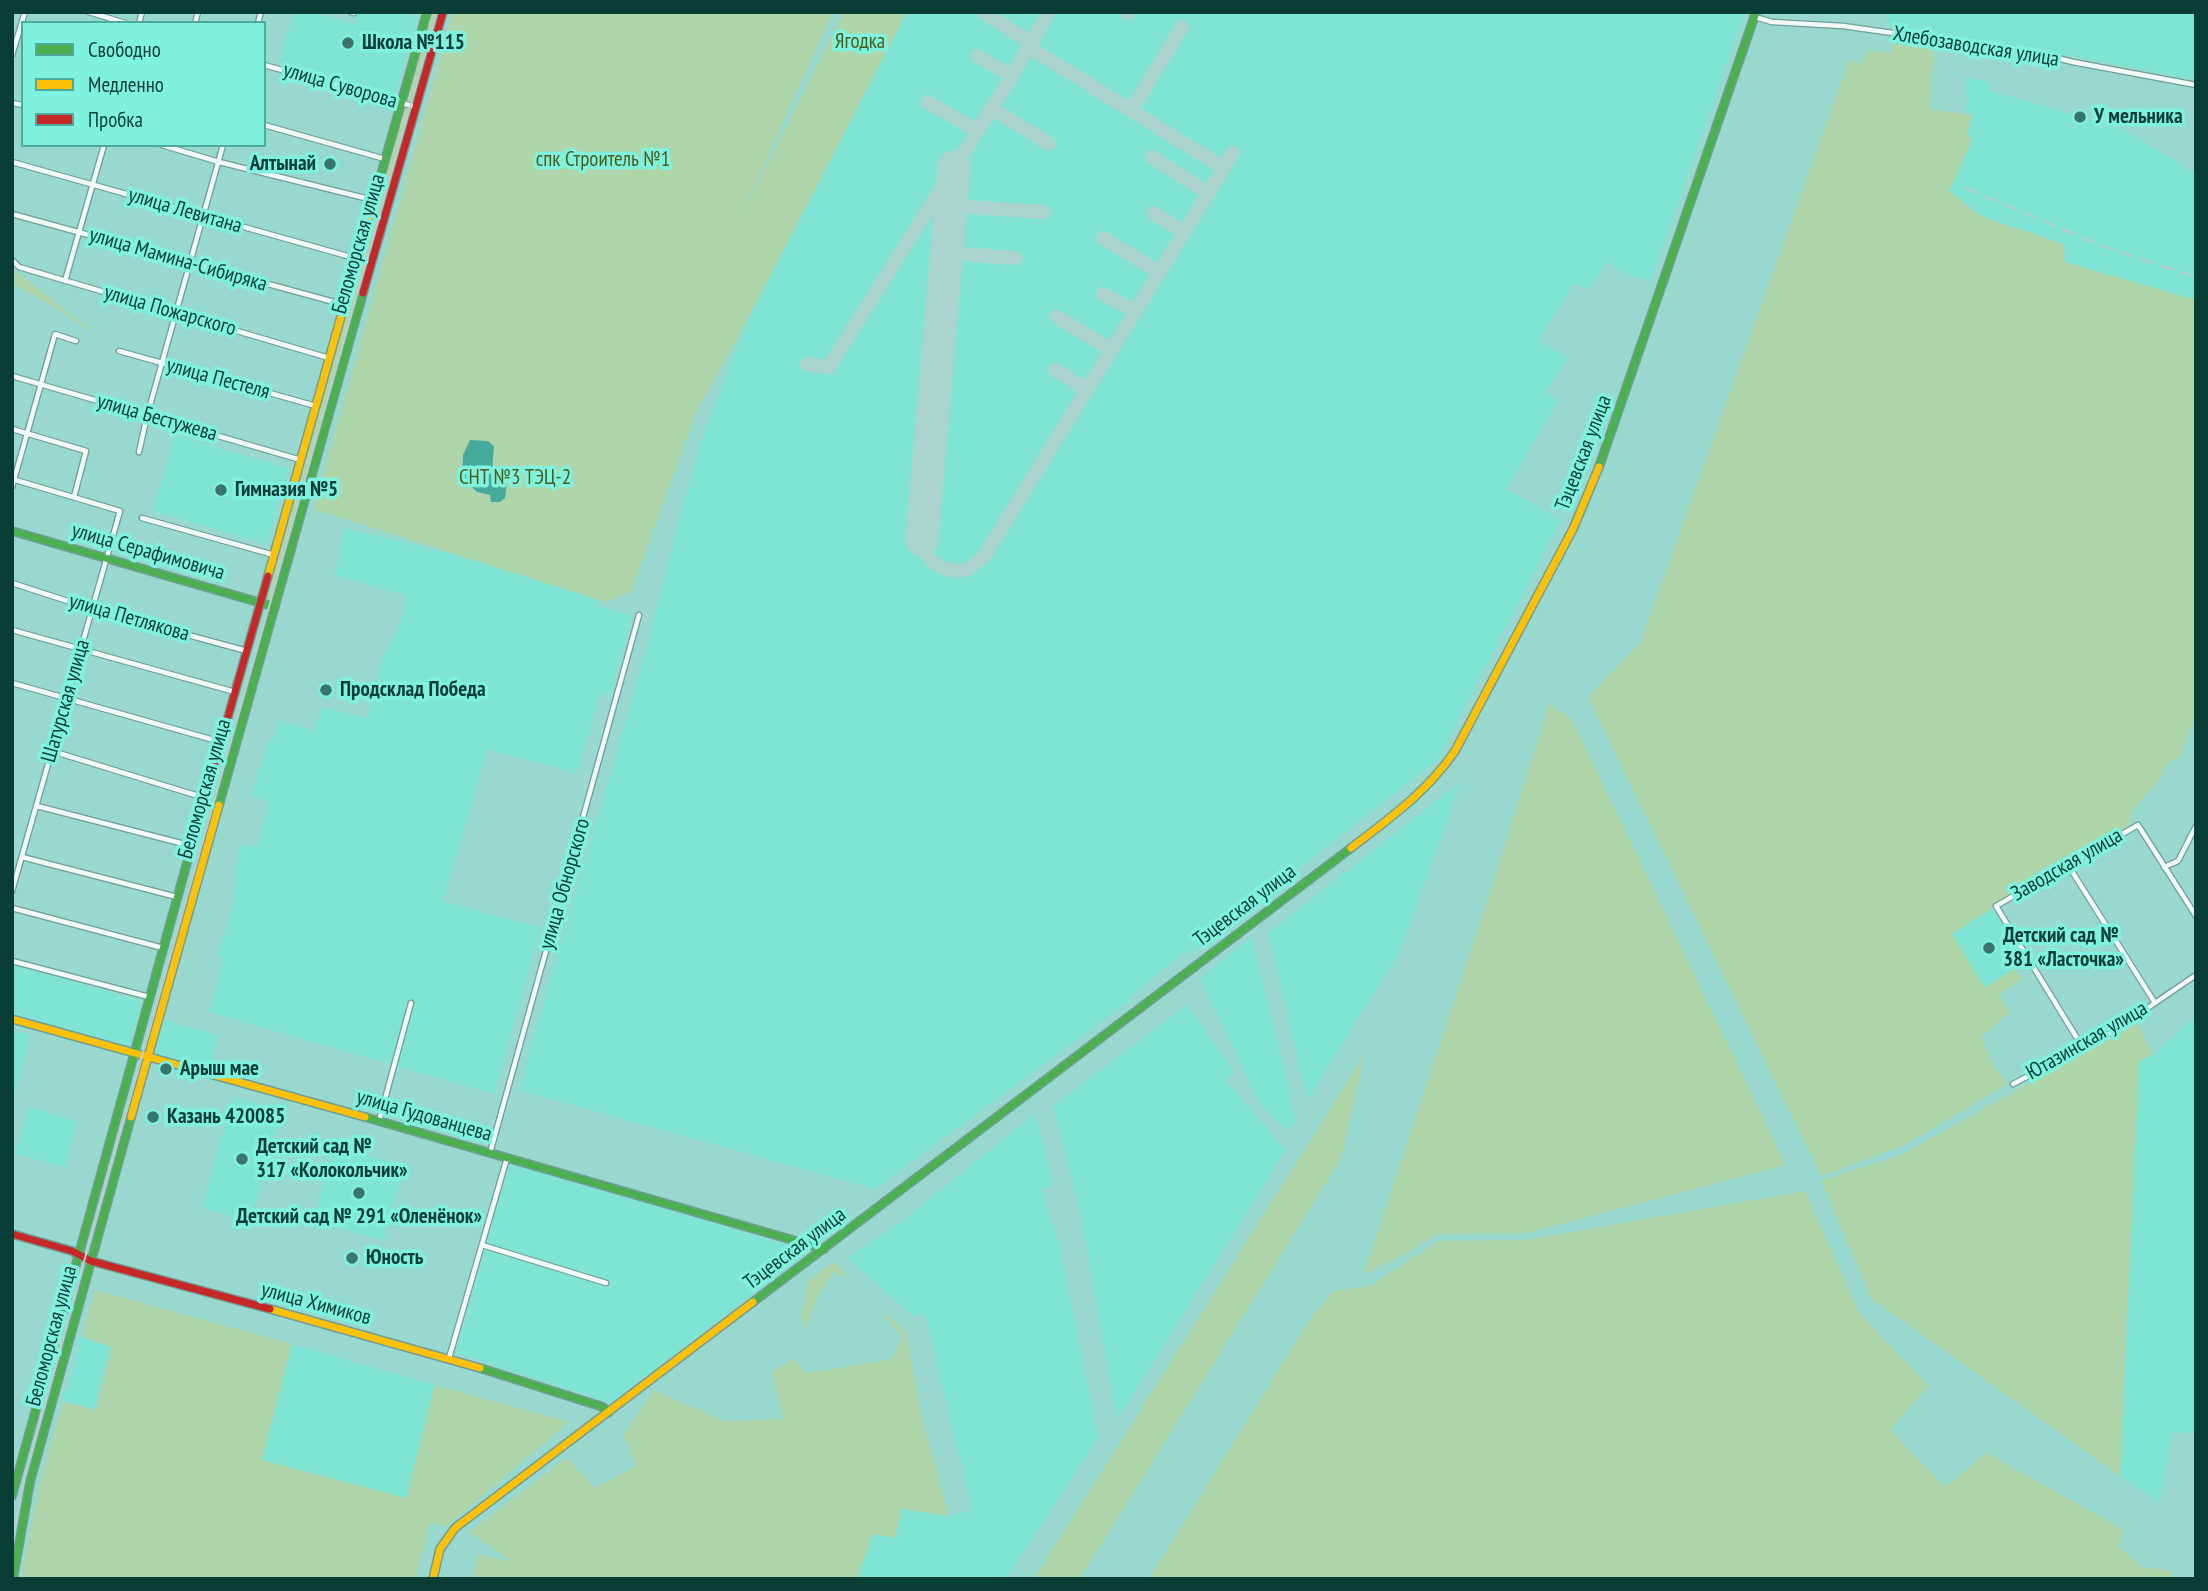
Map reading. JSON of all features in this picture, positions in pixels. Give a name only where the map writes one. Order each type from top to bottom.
[{"type":"main road","name":"Беломорская улица","points":[[12,1496],[133,1052],[428,12]]},
{"type":"main road","name":"Беломорская улица","points":[[13,1579],[30,1482],[443,12]]},
{"type":"main road","name":"Тэцевская улица","points":[[433,1579],[440,1549],[455,1528],[1407,805],[1439,775],[1455,751],[1573,529],[1595,479],[1755,15]]},
{"type":"main road","name":"улица Серафимовича","points":[[12,531],[275,607]]},
{"type":"main road","points":[[196,831],[211,835]]},
{"type":"main road","name":"улица Гудованцева","points":[[12,1019],[824,1249]]},
{"type":"main road","name":"улица Химиков","points":[[12,1234],[78,1253],[91,1261],[449,1358],[603,1407],[607,1413]]},
{"type":"main road","points":[[16,1479],[30,1482]]},
{"type":"street","points":[[89,12],[118,21]]},
{"type":"street","name":"Хлебозаводская улица","points":[[1755,15],[1772,22],[1843,26],[2041,54],[2196,85]]},
{"type":"street","points":[[12,55],[21,22]]},
{"type":"street","name":"улица Суворова","points":[[266,66],[416,107]]},
{"type":"street","points":[[266,126],[386,159]]},
{"type":"street","points":[[65,281],[103,147]]},
{"type":"street","points":[[169,147],[374,201]]},
{"type":"street","points":[[139,452],[223,147]]},
{"type":"street","name":"улица Левитана","points":[[12,162],[358,259]]},
{"type":"street","name":"улица Мамина-Сибиряка","points":[[12,214],[345,305]]},
{"type":"street","name":"улица Пожарского","points":[[12,260],[19,267],[330,359]]},
{"type":"street","points":[[12,487],[55,334],[76,341]]},
{"type":"street","name":"улица Пестеля","points":[[119,351],[316,406]]},
{"type":"street","name":"улица Бестужева","points":[[12,376],[301,460]]},
{"type":"street","points":[[12,429],[86,451],[74,497],[13,479]]},
{"type":"street","name":"Шатурская улица","points":[[12,891],[120,511],[74,497]]},
{"type":"street","points":[[142,518],[274,555]]},
{"type":"street","name":"улица Петлякова","points":[[12,583],[92,609],[247,650]]},
{"type":"street","name":"улица Обнорского","points":[[490,1153],[639,615]]},
{"type":"street","points":[[12,630],[235,692]]},
{"type":"street","points":[[12,683],[221,742]]},
{"type":"street","points":[[52,751],[205,797]]},
{"type":"street","points":[[37,806],[192,846]]},
{"type":"street","name":"Заводская улица","points":[[2083,1048],[1996,906],[2138,825],[2164,867]]},
{"type":"street","points":[[2196,827],[2178,861],[2164,867],[2196,916]]},
{"type":"street","points":[[22,857],[177,897]]},
{"type":"street","points":[[2068,865],[2155,1003]]},
{"type":"street","points":[[12,908],[163,948]]},
{"type":"street","points":[[12,961],[149,997]]},
{"type":"street","name":"Ютазинская улица","points":[[2013,1084],[2111,1033],[2196,975]]},
{"type":"street","points":[[379,1121],[411,1003]]},
{"type":"street","points":[[449,1358],[506,1158]]},
{"type":"street","points":[[482,1245],[606,1283]]},
{"type":"shaded area","name":"Школа №115","points":[[294,12],[311,12],[354,24],[357,12],[399,12],[418,18],[395,95],[279,61]]},
{"type":"shaded area","points":[[907,12],[1745,12],[1651,280],[1632,277],[1606,262],[1590,289],[1574,284],[1538,341],[1568,358],[1545,392],[1559,400],[1507,489],[1561,520],[1438,759],[1197,949],[1182,955],[1132,995],[1131,1000],[875,1189],[519,1090],[648,643],[697,453],[748,319]]},
{"type":"shaded area","points":[[1888,12],[2196,12],[2196,80],[2010,44],[1887,25]]},
{"type":"shaded area","points":[[1965,77],[1990,82],[1989,92],[2127,131],[2196,174],[2196,300],[2065,262],[2064,244],[1983,217],[1949,191],[1972,140],[1968,135],[1972,114],[1965,112],[1968,103]]},
{"type":"shaded area","name":"Гимназия №5","points":[[175,435],[289,468],[267,544],[153,511]]},
{"type":"shaded area","points":[[470,440],[488,441],[494,446],[494,473],[507,483],[505,498],[500,502],[491,502],[490,495],[477,492],[462,478],[463,455]]},
{"type":"shaded area","points":[[344,528],[452,554],[600,600],[597,605],[632,616],[612,691],[598,698],[576,773],[487,749],[443,901],[541,928],[494,1094],[209,1012],[223,958],[219,954],[234,899],[239,846],[258,846],[270,801],[251,796],[269,739],[273,739],[279,720],[315,731],[322,707],[367,718],[382,659],[398,630],[407,596],[335,575]]},
{"type":"shaded area","points":[[1461,782],[1398,955],[1308,1099],[1268,933]]},
{"type":"shaded area","name":"Детский сад № 381 «Ласточка»","points":[[1993,908],[2026,962],[1985,988],[1951,934]]},
{"type":"shaded area","points":[[1252,937],[1296,1121],[1287,1129],[1259,1102],[1200,978]]},
{"type":"shaded area","points":[[12,964],[142,1001],[131,1044],[128,1048],[12,1014]]},
{"type":"shaded area","points":[[1187,1005],[1234,1072],[1225,1080],[1286,1150],[1117,1420],[1078,1200],[1092,1188],[1077,1199],[1053,1106]]},
{"type":"shaded area","points":[[2196,1016],[2196,1433],[2173,1432],[2159,1502],[2120,1476],[2139,1061],[2153,1055]]},
{"type":"shaded area","points":[[164,1020],[219,1036],[210,1069],[154,1053]]},
{"type":"shaded area","points":[[12,1030],[30,1035],[14,1096],[12,1095]]},
{"type":"shaded area","name":"Детский сад № 317 «Колокольчик»","points":[[233,1097],[281,1110],[251,1221],[202,1208]]},
{"type":"shaded area","points":[[28,1107],[78,1121],[65,1167],[15,1154]]},
{"type":"shaded area","points":[[1035,1114],[1053,1184],[1041,1190],[1060,1247],[1098,1438],[1006,1579],[857,1579],[873,1533],[902,1509],[949,1516],[973,1510],[925,1315],[913,1316],[848,1258],[905,1219]]},
{"type":"shaded area","name":"Детский сад № 291 «Оленёнок»","points":[[334,1146],[404,1165],[384,1240],[313,1221]]},
{"type":"shaded area","points":[[510,1162],[792,1246],[796,1253],[794,1262],[611,1403],[456,1353]]},
{"type":"shaded area","points":[[79,1336],[110,1347],[94,1409],[63,1400],[62,1392],[67,1389],[79,1348],[76,1344]]},
{"type":"shaded area","points":[[292,1344],[435,1385],[406,1498],[262,1460]]},
{"type":"green space","points":[[430,12],[440,12],[414,104],[405,102]]},
{"type":"green space","points":[[453,12],[833,12],[739,220],[844,12],[907,12],[748,319],[695,415],[631,592],[606,602],[314,509]]},
{"type":"green space","points":[[1895,40],[1935,45],[1930,109],[1972,115],[1967,135],[1972,140],[1949,191],[1983,217],[2064,244],[2065,262],[2196,300],[2196,713],[2180,757],[2166,764],[2160,779],[2132,811],[2128,827],[1993,905],[1993,908],[1952,934],[1985,988],[2015,969],[2023,979],[1999,995],[2010,1012],[1981,1037],[1994,1066],[2008,1084],[1903,1146],[1821,1176],[1588,697],[1640,643],[1849,60],[1861,64],[1867,51],[1892,53]]},
{"type":"green space","points":[[403,107],[413,109],[272,603],[263,602]]},
{"type":"green space","points":[[12,268],[101,338],[48,303],[12,284]]},
{"type":"green space","points":[[1549,704],[1572,719],[1786,1165],[1527,1233],[1438,1234],[1400,1257],[1364,1274],[1496,873]]},
{"type":"green space","points":[[2137,1023],[2153,1055],[2139,1061],[2120,1476],[1871,1298],[1821,1181],[1903,1154]]},
{"type":"green space","points":[[1365,1054],[1341,1159],[1080,1579],[1034,1579]]},
{"type":"green space","points":[[1805,1191],[1860,1314],[1929,1386],[1890,1430],[1945,1487],[1987,1453],[2124,1530],[2119,1547],[2142,1567],[2171,1571],[2173,1579],[1149,1579],[1312,1316],[1334,1291],[1370,1286],[1439,1241],[1526,1240]]},
{"type":"green space","points":[[834,1262],[847,1274],[842,1277],[834,1271],[818,1297],[804,1331],[802,1316],[808,1281]]},
{"type":"green space","points":[[95,1290],[292,1344],[262,1460],[406,1498],[435,1385],[569,1422],[447,1526],[430,1523],[415,1579],[21,1579],[39,1486],[63,1402],[96,1410],[112,1347],[82,1336]]},
{"type":"green space","points":[[887,1314],[906,1332],[921,1414],[949,1516],[902,1509],[895,1538],[873,1534],[857,1579],[472,1579],[478,1554],[514,1562],[469,1532],[567,1458],[595,1488],[637,1466],[623,1435],[654,1390],[724,1421],[784,1419],[771,1373],[793,1358],[808,1373],[892,1359],[902,1337],[886,1317]]},
{"type":"taxiway","points":[[983,12],[1030,42]]},
{"type":"taxiway","points":[[807,364],[829,367],[1012,76],[1049,12]]},
{"type":"taxiway","points":[[1131,111],[1182,27]]},
{"type":"taxiway","points":[[1027,46],[1224,168]]},
{"type":"taxiway","points":[[977,56],[1011,76]]},
{"type":"taxiway","points":[[928,102],[977,131]]},
{"type":"taxiway","points":[[991,108],[1049,144]]},
{"type":"taxiway","points":[[922,540],[923,548],[931,560],[952,570],[967,569],[985,555],[1233,153]]},
{"type":"taxiway","points":[[1152,157],[1208,193]]},
{"type":"taxiway","points":[[951,206],[1044,212]]},
{"type":"taxiway","points":[[1153,213],[1185,232]]},
{"type":"taxiway","points":[[1103,238],[1160,273]]},
{"type":"taxiway","points":[[947,253],[1016,258]]},
{"type":"taxiway","points":[[1103,294],[1136,311]]},
{"type":"taxiway","points":[[1056,316],[1112,350]]},
{"type":"taxiway","points":[[1055,370],[1087,389]]},
{"type":"runway","points":[[922,540],[954,167]]},
{"type":"tram line","points":[[12,1542],[24,1481],[85,1258],[437,12]]},
{"type":"railway","points":[[1965,188],[2105,247],[2196,277]]},
{"type":"railway","points":[[2176,1579],[2196,1574]]},
{"type":"traffic: fast","points":[[378,185],[427,12]]},
{"type":"traffic: fast","points":[[1599,467],[1756,12]]},
{"type":"traffic: fast","points":[[219,805],[363,293]]},
{"type":"traffic: fast","points":[[12,531],[275,607]]},
{"type":"traffic: fast","points":[[12,1496],[201,812]]},
{"type":"traffic: fast","points":[[753,1302],[1351,848]]},
{"type":"traffic: fast","points":[[13,1579],[30,1482],[131,1117]]},
{"type":"traffic: fast","points":[[365,1117],[824,1249]]},
{"type":"traffic: fast","points":[[480,1368],[603,1407],[608,1413]]},
{"type":"traffic: slow","points":[[268,576],[378,185]]},
{"type":"traffic: slow","points":[[1351,848],[1420,792],[1455,751],[1573,529],[1599,467]]},
{"type":"traffic: slow","points":[[131,1117],[219,805]]},
{"type":"traffic: slow","points":[[12,1019],[365,1117]]},
{"type":"traffic: slow","points":[[433,1579],[440,1549],[455,1528],[753,1302]]},
{"type":"traffic: slow","points":[[270,1309],[480,1368]]},
{"type":"traffic: jam","points":[[363,293],[443,12]]},
{"type":"traffic: jam","points":[[201,812],[268,576]]},
{"type":"traffic: jam","points":[[12,1234],[72,1251],[91,1261],[270,1309]]},
{"type":"place","name":"Школа №115","points":[[348,43]]},
{"type":"place","name":"У мельника","points":[[2080,117]]},
{"type":"place","name":"Алтынай","points":[[330,164]]},
{"type":"place","name":"Гимназия №5","points":[[221,490]]},
{"type":"place","name":"Продсклад Победа","points":[[326,690]]},
{"type":"place","name":"Детский сад № 381 «Ласточка»","points":[[1989,948]]},
{"type":"place","name":"Арыш мае","points":[[166,1069]]},
{"type":"place","name":"Казань 420085","points":[[153,1117]]},
{"type":"place","name":"Детский сад № 317 «Колокольчик»","points":[[242,1159]]},
{"type":"place","name":"Детский сад № 291 «Оленёнок»","points":[[359,1193]]},
{"type":"place","name":"Юность","points":[[352,1258]]},
{"type":"park label","name":"Ягодка","points":[[860,42]]},
{"type":"park label","name":"спк Строитель №1","points":[[603,160]]},
{"type":"park label","name":"СНТ №3 ТЭЦ-2","points":[[515,478]]}]
